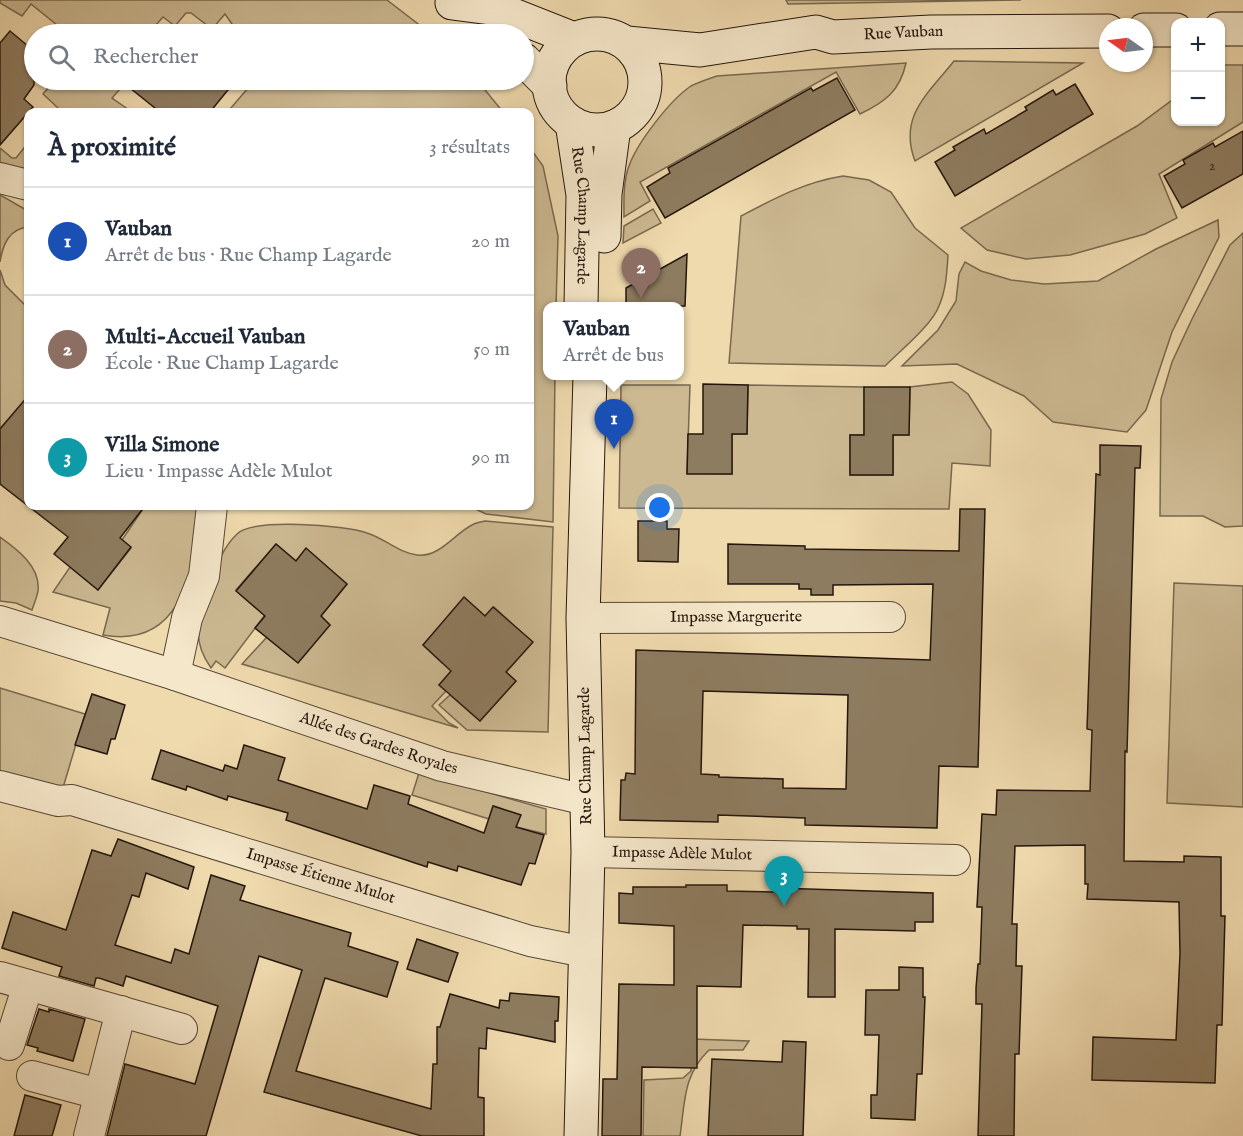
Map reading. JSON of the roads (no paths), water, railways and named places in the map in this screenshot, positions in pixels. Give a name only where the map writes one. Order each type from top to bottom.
[{"type":"main road","points":[[450,1],[479,24]]},
{"type":"main road","points":[[450,1],[498,9],[574,39]]},
{"type":"main road","points":[[1225,29],[1243,29]]},
{"type":"main road","points":[[1153,30],[1171,30]]},
{"type":"main road","name":"Rue Vauban","points":[[627,43],[700,50],[816,32],[833,37],[931,32],[1099,31]]},
{"type":"main road","points":[[588,34],[602,34],[627,43],[641,62],[645,78],[645,86],[637,109],[627,120],[614,127],[600,130],[586,129],[572,123],[561,114],[554,102],[550,86],[550,72],[556,57],[574,39],[588,34]]},
{"type":"main road","name":"Rue Vauban","points":[[645,86],[700,50]]},
{"type":"main road","points":[[534,70],[550,86]]},
{"type":"main road","name":"Rue Champ Lagarde","points":[[572,123],[583,195],[581,302]]},
{"type":"main road","name":"Rue Champ Lagarde","points":[[602,302],[605,194],[614,127]]},
{"type":"main road","name":"Rue Champ Lagarde","points":[[581,1136],[588,852],[583,618],[590,380]]},
{"type":"street","points":[[0,178],[24,184]]},
{"type":"street","points":[[175,675],[188,618],[204,576],[212,510]]},
{"type":"street","name":"Impasse Marguerite","points":[[583,618],[890,617]]},
{"type":"street","name":"Allée des Gardes Royales","points":[[0,621],[175,675],[442,766],[586,800]]},
{"type":"street","name":"Impasse Étienne Mulot","points":[[0,786],[58,801],[72,800],[530,941],[585,952]]},
{"type":"street","name":"Impasse Adèle Mulot","points":[[588,852],[956,860]]},
{"type":"street","points":[[9,1045],[14,981],[182,1029]]},
{"type":"street","points":[[89,1136],[121,1011]]},
{"type":"street","points":[[32,1076],[99,1094]]},
{"type":"place","name":"Multi-Accueil Vauban","points":[[641,298]]},
{"type":"place","name":"Vauban","points":[[614,449]]},
{"type":"place","name":"Villa Simone","points":[[784,906]]}]
